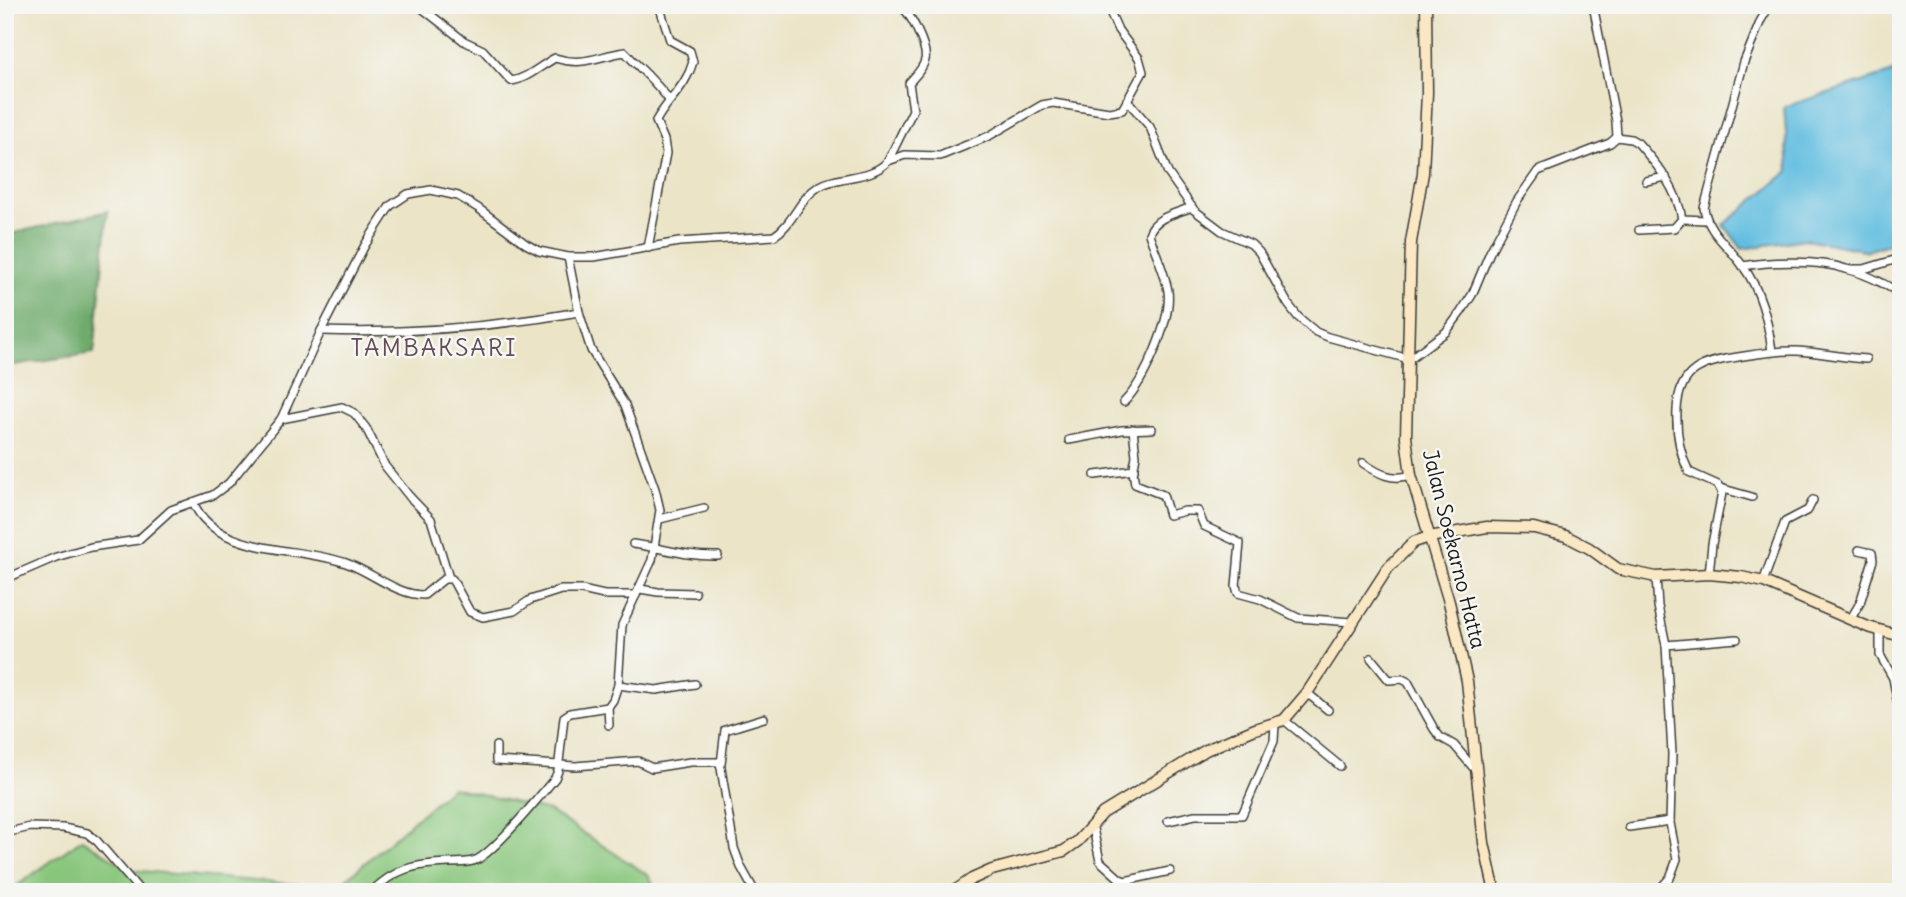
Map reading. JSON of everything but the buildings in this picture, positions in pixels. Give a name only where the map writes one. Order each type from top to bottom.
[{"type":"street","points":[[418,5],[464,41],[483,50],[511,81],[523,79],[555,58],[570,63],[591,61],[625,52],[657,83],[669,100]]},
{"type":"street","points":[[648,248],[666,149],[656,121],[669,100],[682,89],[694,59],[687,48],[670,40],[659,5]]},
{"type":"street","points":[[888,162],[913,110],[909,83],[926,58],[923,44],[907,11],[899,5]]},
{"type":"street","points":[[5,579],[57,557],[90,547],[138,540],[171,510],[213,495],[229,484],[281,419],[321,331],[365,245],[398,198],[416,191],[431,190],[458,196],[526,244],[553,255],[568,257],[594,257],[691,241],[774,236],[819,186],[871,173],[905,155],[940,156],[989,136],[1042,105],[1053,103],[1114,112],[1122,110],[1143,72],[1139,58],[1118,30],[1107,5]]},
{"type":"street","name":"Jalan Soekarno Hatta","points":[[1426,5],[1427,93],[1424,160],[1411,242],[1406,424],[1412,475],[1449,601],[1467,681],[1484,843],[1495,892]]},
{"type":"street","points":[[1593,5],[1597,15],[1617,137]]},
{"type":"street","points":[[1770,5],[1744,62],[1704,208],[1712,231],[1744,266],[1759,296],[1769,327],[1772,351]]},
{"type":"street","points":[[1127,100],[1155,136],[1168,173],[1192,208],[1222,231],[1251,244],[1298,317],[1317,332],[1409,359],[1446,332],[1461,312],[1472,295],[1490,252],[1517,201],[1538,171],[1610,143],[1617,137],[1631,139],[1638,143],[1666,177],[1682,219]]},
{"type":"street","points":[[1646,181],[1666,177]]},
{"type":"street","points":[[1124,402],[1134,393],[1148,368],[1168,305],[1167,287],[1149,234],[1151,227],[1156,222],[1192,208]]},
{"type":"street","points":[[1682,219],[1706,220]]},
{"type":"street","points":[[1639,230],[1674,228],[1682,219]]},
{"type":"street","points":[[568,257],[579,312],[591,350],[625,405],[655,489],[660,519],[655,547],[622,625],[618,685],[608,707],[609,725]]},
{"type":"street","points":[[1845,269],[1864,269],[1901,258]]},
{"type":"street","points":[[1744,266],[1767,262],[1828,265],[1883,283],[1901,292]]},
{"type":"street","points":[[321,331],[440,329],[536,320],[579,312]]},
{"type":"street","points":[[1752,497],[1720,488],[1689,472],[1685,465],[1677,435],[1679,391],[1688,376],[1702,364],[1772,351],[1797,351],[1866,359]]},
{"type":"street","points":[[281,419],[342,407],[354,413],[366,428],[385,466],[431,519],[449,578],[454,581],[470,612],[483,617],[514,611],[530,600],[561,590],[582,590],[604,595],[638,592],[695,593]]},
{"type":"street","points":[[1069,440],[1133,429],[1152,429]]},
{"type":"street","points":[[1133,429],[1136,456],[1133,482],[1163,495],[1169,515],[1185,511],[1198,512],[1204,526],[1240,543],[1236,586],[1238,593],[1260,599],[1298,618],[1352,622]]},
{"type":"street","points":[[1363,463],[1382,475],[1412,475]]},
{"type":"street","points":[[1095,475],[1134,470]]},
{"type":"street","points":[[1709,574],[1712,544],[1722,501],[1720,488]]},
{"type":"street","points":[[1763,582],[1785,522],[1808,510],[1812,500]]},
{"type":"street","points":[[193,502],[200,517],[231,537],[261,547],[341,561],[414,594],[424,595],[449,578]]},
{"type":"street","points":[[660,519],[704,508]]},
{"type":"street","points":[[1168,821],[1195,815],[1242,815],[1280,722],[1307,693],[1397,557],[1414,542],[1429,537],[1487,527],[1534,528],[1566,536],[1589,548],[1618,569],[1656,577],[1709,574],[1763,582],[1850,620],[1901,636]]},
{"type":"street","points":[[633,544],[694,557],[718,556]]},
{"type":"street","points":[[1850,620],[1860,603],[1873,560],[1872,553],[1859,550]]},
{"type":"street","points":[[1656,577],[1658,606],[1667,645],[1672,754],[1670,821],[1677,863],[1670,878],[1657,892]]},
{"type":"street","points":[[1880,630],[1880,655],[1893,678],[1901,720]]},
{"type":"street","points":[[1667,645],[1737,639]]},
{"type":"street","points":[[1371,658],[1389,680],[1402,679],[1408,682],[1440,737],[1454,745],[1477,773]]},
{"type":"street","points":[[618,685],[656,690],[695,684]]},
{"type":"street","points":[[1307,693],[1328,710]]},
{"type":"street","points":[[370,892],[399,870],[426,864],[470,862],[481,858],[557,774],[564,717],[570,713],[608,707]]},
{"type":"street","points":[[755,892],[734,848],[721,764],[725,730],[764,718]]},
{"type":"street","points":[[1280,722],[1340,766]]},
{"type":"street","points":[[953,892],[992,870],[1064,851],[1078,841],[1103,813],[1206,750],[1255,729],[1280,722]]},
{"type":"street","points":[[496,746],[496,761],[589,766],[638,761],[652,768],[690,762],[715,761],[721,764]]},
{"type":"street","points":[[1629,827],[1670,821]]},
{"type":"street","points":[[1092,823],[1100,861],[1120,879],[1125,881],[1170,871]]},
{"type":"street","points":[[5,832],[30,827],[63,828],[87,833],[141,892]]},
{"type":"green space","points":[[108,211],[94,353],[7,366],[5,235]]},
{"type":"green space","points":[[452,787],[549,811],[648,875],[658,892],[19,892],[18,885],[82,839],[130,870],[336,888]]},
{"type":"water","points":[[1897,71],[1896,100],[1901,102],[1901,239],[1868,251],[1805,239],[1742,249],[1724,225],[1789,171],[1784,107]]},
{"type":"district","name":"TAMBAKSARI","points":[[434,348]]}]
